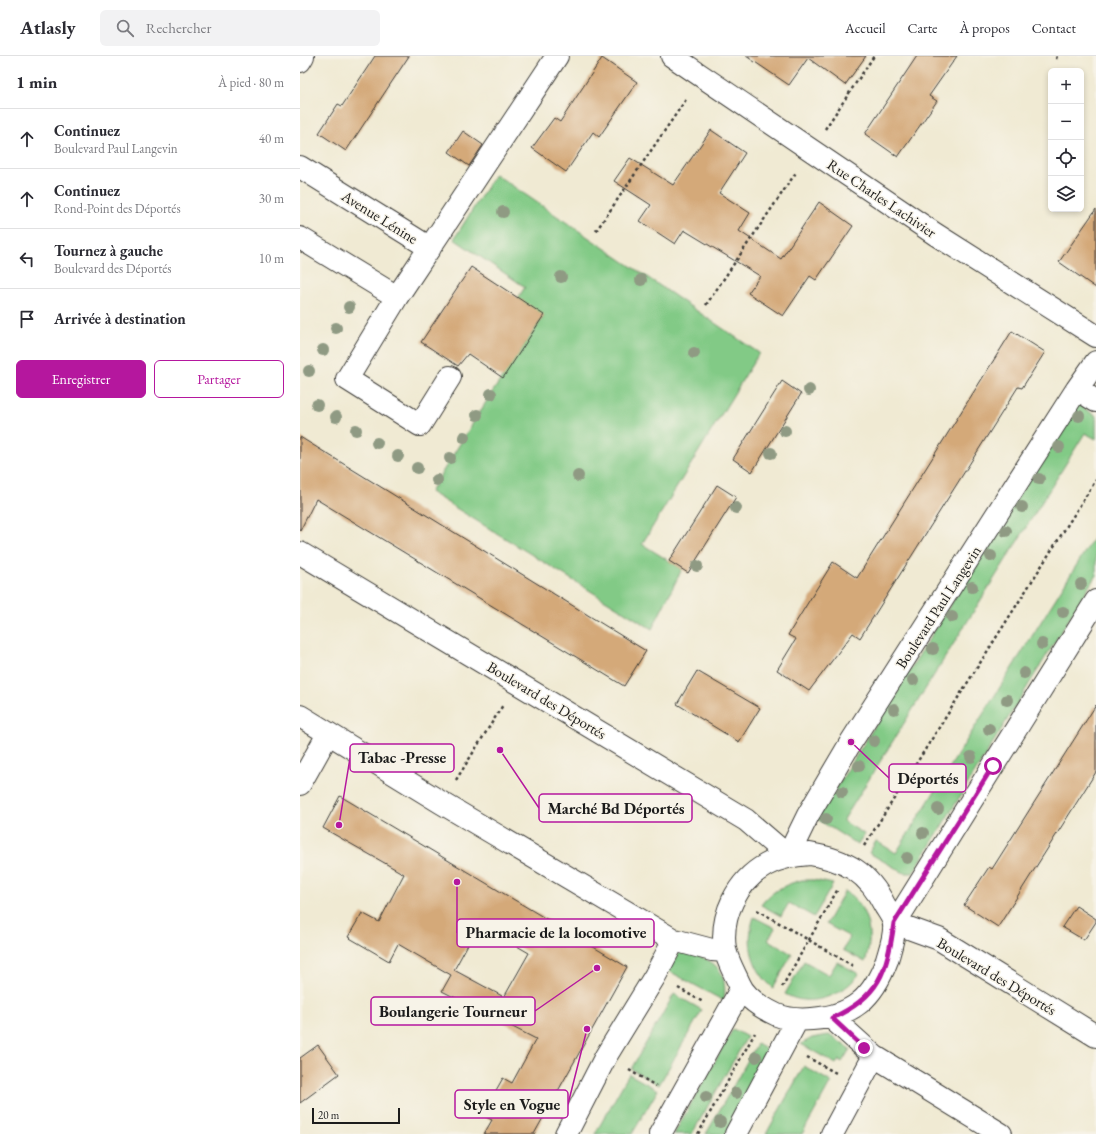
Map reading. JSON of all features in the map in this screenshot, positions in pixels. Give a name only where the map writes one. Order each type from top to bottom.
[{"type":"street","points":[[300,61],[303,56]]},
{"type":"street","points":[[430,248],[557,56]]},
{"type":"street","name":"Rue Charles Lachivier","points":[[672,56],[935,234],[1096,336]]},
{"type":"street","name":"Avenue Lénine","points":[[300,167],[430,248],[397,297],[347,379],[420,425],[450,377]]},
{"type":"street","points":[[300,238],[397,297]]},
{"type":"street","name":"Boulevard Paul Langevin","points":[[788,856],[808,815],[851,742],[1077,389],[1096,362]]},
{"type":"street","points":[[1077,389],[1096,401]]},
{"type":"street","name":"Boulevard des Déportés","points":[[300,553],[746,820],[788,856]]},
{"type":"street","points":[[894,923],[881,897],[868,880],[851,866],[831,857],[810,854],[788,856],[766,864],[748,878],[734,897],[727,916],[724,935],[725,951],[741,989],[754,1002],[768,1011],[797,1020],[832,1018],[850,1009],[866,997],[879,980],[890,950],[894,923],[1096,601]]},
{"type":"street","points":[[300,716],[442,803],[674,940],[712,950],[725,951]]},
{"type":"street","points":[[300,784],[328,734]]},
{"type":"street","name":"Boulevard des Déportés","points":[[894,923],[939,939],[1096,1036]]},
{"type":"street","points":[[566,1134],[606,1056],[655,976],[674,940]]},
{"type":"street","points":[[660,1134],[741,989]]},
{"type":"street","points":[[832,1018],[874,1056],[1000,1134]]},
{"type":"street","points":[[736,1134],[797,1020]]},
{"type":"street","points":[[832,1134],[874,1056]]},
{"type":"path","points":[[706,305],[874,56]]},
{"type":"path","points":[[596,231],[701,76]]},
{"type":"path","points":[[698,1134],[851,866],[1096,480]]},
{"type":"path","points":[[442,803],[517,682]]},
{"type":"path","points":[[734,897],[879,980]]},
{"type":"path","points":[[606,1056],[660,1089]]},
{"type":"green space","points":[[495,174],[759,353],[642,544],[682,569],[652,629],[430,492],[491,394],[544,316],[518,298],[525,287],[454,239]]},
{"type":"green space","points":[[1076,403],[1096,416],[1096,439],[1085,433],[843,821],[864,834],[858,845],[817,819]]},
{"type":"green space","points":[[1096,534],[1096,575],[913,873],[904,873],[869,853],[876,841],[896,853]]},
{"type":"green space","points":[[802,880],[814,880],[833,884],[814,917],[789,903],[781,916],[761,905],[774,892]]},
{"type":"green space","points":[[845,891],[860,905],[867,923],[869,942],[865,962],[843,950],[850,937],[826,924]]},
{"type":"green space","points":[[754,917],[775,928],[768,940],[792,954],[773,988],[760,973],[752,955],[750,936]]},
{"type":"green space","points":[[681,950],[701,957],[715,965],[720,971],[723,979],[725,989],[724,1001],[667,970]]},
{"type":"green space","points":[[804,961],[829,975],[837,962],[859,974],[853,982],[845,988],[826,998],[805,1000],[785,994]]},
{"type":"green space","points":[[674,994],[702,1010],[659,1085],[631,1069]]},
{"type":"green space","points":[[733,1029],[747,1037],[692,1134],[674,1134]]},
{"type":"green space","points":[[829,1035],[850,1049],[842,1062],[839,1060],[836,1064],[801,1044],[812,1038]]},
{"type":"green space","points":[[757,1044],[772,1052],[725,1134],[706,1134]]},
{"type":"green space","points":[[804,1066],[831,1082],[802,1134],[766,1134]]},
{"type":"green space","points":[[629,1074],[658,1090],[632,1134],[595,1134]]},
{"type":"building","points":[[375,56],[409,56],[346,151],[319,133],[338,104],[342,106]]},
{"type":"building","points":[[746,56],[866,56],[845,85],[808,58],[789,85]]},
{"type":"building","points":[[917,56],[957,56],[929,96],[937,101],[898,157],[865,134]]},
{"type":"building","points":[[602,58],[637,82],[599,137],[593,132],[566,172],[532,148],[554,118],[560,122]]},
{"type":"building","points":[[711,130],[745,153],[719,193],[750,213],[739,231],[781,259],[819,202],[853,226],[816,280],[810,276],[783,316],[748,293],[760,276],[684,230],[675,244],[640,221],[651,205],[614,181],[630,158],[673,185]]},
{"type":"building","points":[[463,131],[483,145],[469,166],[449,152]]},
{"type":"building","points":[[1096,209],[1096,288],[1059,262]]},
{"type":"building","points":[[471,267],[544,315],[503,378],[468,354],[458,366],[421,342]]},
{"type":"building","points":[[1012,331],[1045,352],[1022,388],[1018,387],[860,638],[853,633],[809,691],[777,670],[796,639],[788,635],[833,562],[857,578]]},
{"type":"building","points":[[782,381],[801,394],[752,472],[733,459]]},
{"type":"building","points":[[300,437],[646,651],[624,686],[316,499],[300,531]]},
{"type":"building","points":[[717,485],[736,497],[688,573],[669,561]]},
{"type":"building","points":[[697,671],[760,708],[739,742],[677,704]]},
{"type":"building","points":[[1096,705],[1096,772],[998,927],[964,905],[989,867],[992,869]]},
{"type":"building","points":[[340,796],[627,967],[534,1134],[484,1134],[492,1120],[482,1115],[503,1078],[512,1083],[536,1039],[442,991],[451,975],[398,944],[389,961],[348,937],[362,913],[379,922],[404,874],[323,828]],"holes":[[[479,924],[529,953],[494,1015],[502,996],[454,970]]]},
{"type":"building","points":[[1076,906],[1096,919],[1096,922],[1084,940],[1062,927]]},
{"type":"building","points":[[318,1045],[339,1074],[300,1103],[300,1058]]},
{"type":"place","name":"Déportés","points":[[851,742]]},
{"type":"place","name":"Marché Bd Déportés","points":[[500,750]]},
{"type":"place","name":"Tabac -Presse","points":[[339,825]]},
{"type":"place","name":"Pharmacie de la locomotive","points":[[457,882]]},
{"type":"place","name":"Boulangerie Tourneur","points":[[597,968]]},
{"type":"place","name":"Style en Vogue","points":[[587,1029]]},
{"type":"route","points":[[864,1048],[832,1018],[850,1009],[866,997],[879,980],[890,950],[894,923],[993,766]]}]
